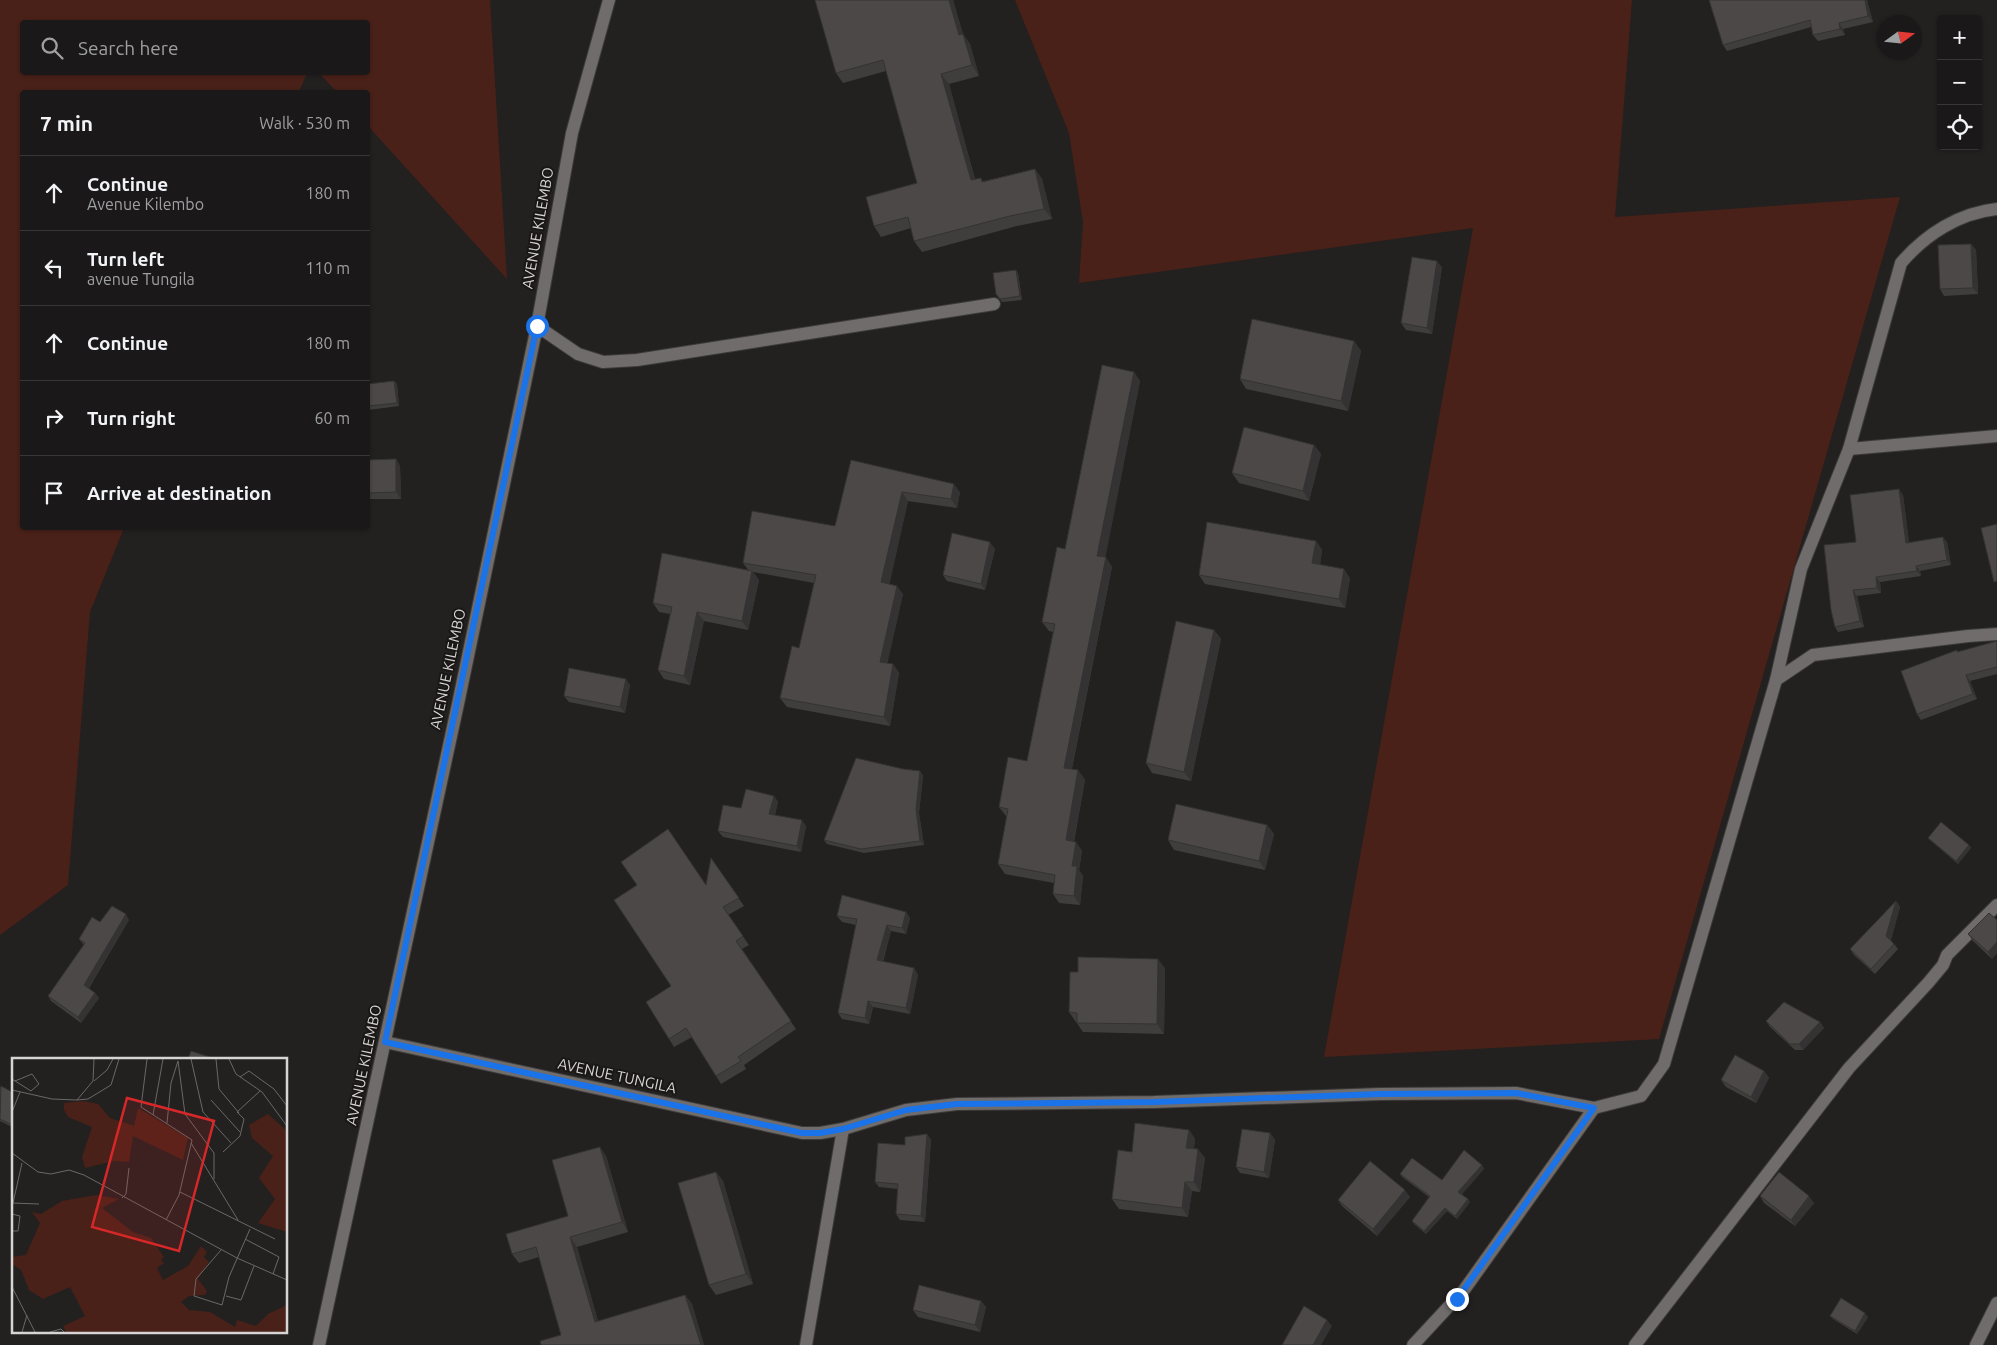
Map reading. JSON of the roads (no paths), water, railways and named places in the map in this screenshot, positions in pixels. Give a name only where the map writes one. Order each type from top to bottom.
[{"type":"street","name":"AVENUE KILEMBO","points":[[319,1345],[537,326],[572,133],[609,0]]},
{"type":"street","points":[[1413,1345],[1464,1290],[1594,1108],[1642,1096],[1664,1064],[1776,680],[1801,569],[1849,449],[1901,263],[1918,244],[1943,227],[1972,212],[1997,209]]},
{"type":"street","points":[[537,326],[578,354],[604,362],[637,360],[994,304]]},
{"type":"street","points":[[1849,449],[1997,436]]},
{"type":"street","points":[[1776,680],[1813,654],[1997,634]]},
{"type":"street","points":[[1635,1345],[1849,1068],[1928,983],[1947,955],[1997,905]]},
{"type":"street","name":"AVENUE TUNGILA","points":[[385,1042],[802,1133],[820,1133],[843,1129],[906,1110],[957,1104],[1154,1102],[1380,1094],[1516,1093],[1594,1108]]},
{"type":"street","points":[[806,1345],[843,1129]]},
{"type":"street","points":[[1976,1345],[1997,1303]]}]
